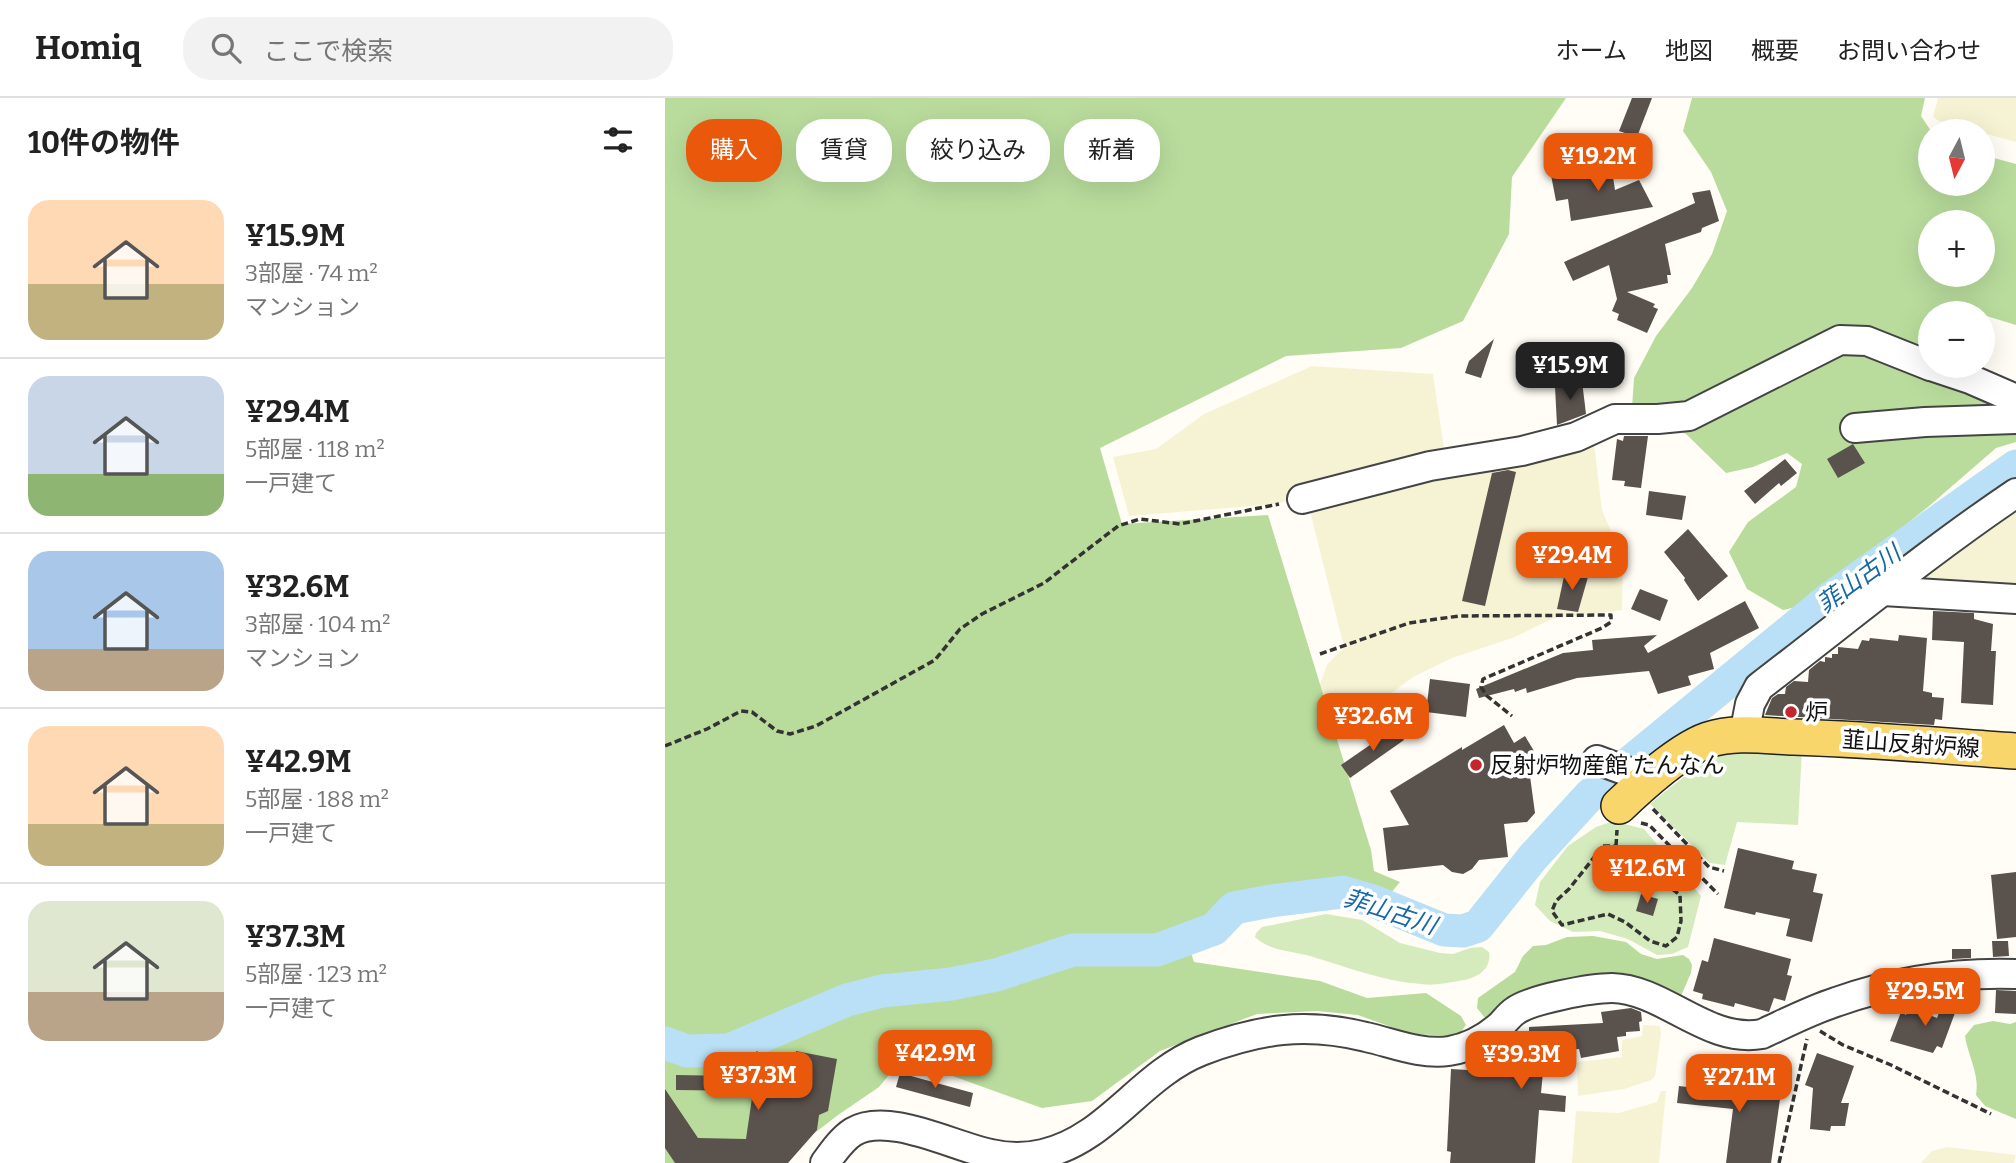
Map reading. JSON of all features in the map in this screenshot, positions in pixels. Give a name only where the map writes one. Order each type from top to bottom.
[{"type":"main road","name":"韮山反射炉線","points":[[1634,787],[1707,740],[1744,735],[2016,751]]},
{"type":"street","points":[[1302,499],[1430,466],[1522,451],[1576,438],[1615,419],[1689,416],[1840,340],[1867,341],[1918,361]]},
{"type":"street","points":[[1967,378],[2016,399]]},
{"type":"street","points":[[1855,428],[2016,419]]},
{"type":"street","points":[[1744,735],[1750,705],[1759,687],[1973,522],[2016,493]]},
{"type":"street","points":[[1883,591],[2016,599]]},
{"type":"street","points":[[1597,760],[1634,787]]},
{"type":"street","points":[[825,1163],[853,1132],[878,1125],[912,1131],[1015,1160],[1062,1150],[1085,1138],[1112,1118],[1164,1070],[1199,1052],[1254,1034],[1281,1029],[1310,1027],[1406,1048],[1444,1052],[1460,1049],[1489,1035],[1516,1010],[1531,1004],[1561,996],[1613,988],[1650,999],[1731,1034],[1752,1035],[1811,1017],[1834,1002],[1909,981],[1953,974],[2016,975]]},
{"type":"path","points":[[665,746],[708,729],[741,711],[752,712],[777,731],[790,734],[816,726],[935,660],[960,629],[982,614],[1044,583],[1118,526],[1140,519],[1180,524],[1302,499]]},
{"type":"path","points":[[1320,654],[1409,623],[1459,616],[1611,615],[1611,622],[1602,628],[1483,679],[1481,687],[1487,696],[1512,716]]},
{"type":"path","points":[[1718,894],[1649,825],[1623,816],[1634,787],[1709,867],[1724,871]]},
{"type":"path","points":[[1603,846],[1616,846],[1680,895],[1681,921],[1677,937],[1666,946],[1650,941],[1625,922],[1608,914],[1562,925],[1552,911],[1556,901],[1603,846]]},
{"type":"path","points":[[1811,1017],[1823,1034],[1843,1045],[1874,1057],[1991,1114]]},
{"type":"path","points":[[1779,1163],[1811,1017]]},
{"type":"shaded area","points":[[1938,98],[2016,98],[2016,142],[1995,136],[1995,119],[1933,117]]},
{"type":"shaded area","points":[[1312,366],[1433,374],[1445,455],[1276,504],[1129,516],[1113,457],[1156,449],[1204,414]]},
{"type":"shaded area","points":[[1593,436],[1602,510],[1623,559],[1622,610],[1552,619],[1515,637],[1452,658],[1413,677],[1343,729],[1319,687],[1327,665],[1344,647],[1308,503]]},
{"type":"shaded area","points":[[2016,511],[2016,591],[1921,579],[1977,536]]},
{"type":"shaded area","points":[[1643,1025],[1660,1026],[1655,1076],[1651,1080],[1624,1089],[1578,1096],[1577,1062],[1622,1057],[1622,1040],[1642,1036]]},
{"type":"shaded area","points":[[1661,1091],[1666,1091],[1659,1163],[1572,1163],[1576,1111],[1619,1113],[1657,1102]]},
{"type":"shaded area","points":[[1947,1147],[2016,1155],[2014,1163],[1921,1163],[1932,1151]]},
{"type":"green space","points":[[665,98],[1566,98],[1512,177],[1509,234],[1463,321],[1401,348],[1286,356],[1100,448],[1122,524],[1268,515],[1371,850],[1374,871],[1400,882],[1390,894],[1337,884],[1233,898],[1184,932],[1194,962],[1320,981],[1367,998],[1426,993],[1461,1016],[1466,1025],[1458,1036],[1411,1034],[1358,1015],[1317,1011],[1257,1014],[1160,1051],[1092,1101],[1042,1108],[933,1069],[897,1065],[879,1087],[776,1163],[665,1163]]},
{"type":"green space","points":[[1692,98],[1925,98],[1921,116],[1923,119],[1918,119],[1918,196],[1995,196],[1995,158],[2016,164],[2016,325],[1995,319],[1995,301],[1918,301],[1918,378],[1959,378],[2016,401],[2016,442],[1996,448],[1928,507],[1805,605],[1783,610],[1747,589],[1729,552],[1748,522],[1796,487],[1802,464],[1787,453],[1753,467],[1726,473],[1686,434],[1632,408],[1634,378],[1656,336],[1692,288],[1712,254],[1727,211],[1711,172],[1683,131]]},
{"type":"green space","points":[[1756,749],[1802,749],[1798,825],[1737,822],[1725,865],[1710,863],[1650,804],[1670,787],[1716,758]]},
{"type":"green space","points":[[1613,821],[1644,829],[1701,896],[1688,947],[1672,954],[1657,955],[1628,939],[1600,931],[1573,932],[1550,921],[1535,905],[1540,882],[1568,846],[1596,827]]},
{"type":"green space","points":[[1326,914],[1362,920],[1400,943],[1440,953],[1453,954],[1482,947],[1489,952],[1488,964],[1476,976],[1430,985],[1378,977],[1274,948],[1255,937],[1262,927]]},
{"type":"green space","points":[[1593,936],[1626,942],[1641,954],[1657,959],[1683,955],[1689,959],[1692,965],[1691,973],[1680,998],[1657,995],[1485,1018],[1477,1008],[1478,998],[1515,972],[1523,956],[1533,946],[1546,945],[1567,937]]},
{"type":"green space","points":[[1993,1021],[2010,1024],[2016,1022],[2016,1119],[1985,1106],[1976,1095],[1975,1073],[1965,1036],[1974,1025]]},
{"type":"building","points":[[1632,98],[1652,98],[1637,137],[1619,131]]},
{"type":"building","points":[[1611,164],[1615,190],[1639,180],[1653,207],[1571,221],[1568,199],[1556,201],[1551,175]]},
{"type":"building","points":[[1710,190],[1719,221],[1702,228],[1701,232],[1665,244],[1671,275],[1667,275],[1668,283],[1627,292],[1655,304],[1653,307],[1658,309],[1647,333],[1617,320],[1619,314],[1612,311],[1617,299],[1609,265],[1573,281],[1564,262],[1695,203],[1692,193]]},
{"type":"building","points":[[1494,339],[1481,378],[1465,373],[1469,361]]},
{"type":"building","points":[[1582,381],[1586,414],[1557,425],[1555,387]]},
{"type":"building","points":[[1624,436],[1648,436],[1641,488],[1624,486],[1625,481],[1612,480],[1617,439],[1623,441]]},
{"type":"building","points":[[1853,444],[1865,463],[1838,478],[1827,459]]},
{"type":"building","points":[[1785,459],[1797,473],[1781,486],[1779,483],[1755,504],[1744,491]]},
{"type":"building","points":[[1508,470],[1516,472],[1485,606],[1462,601],[1492,473]]},
{"type":"building","points":[[1649,491],[1686,496],[1682,520],[1646,515]]},
{"type":"building","points":[[1688,529],[1728,576],[1698,601],[1685,578],[1664,552]]},
{"type":"building","points":[[1565,572],[1588,577],[1578,612],[1557,609]]},
{"type":"building","points":[[1640,589],[1668,600],[1660,621],[1631,609]]},
{"type":"building","points":[[1745,601],[1759,628],[1710,653],[1714,669],[1688,676],[1691,685],[1658,694],[1649,671],[1577,678],[1527,693],[1526,688],[1515,692],[1514,689],[1479,698],[1476,689],[1563,653],[1593,650],[1592,640],[1657,635],[1644,646],[1648,653]]},
{"type":"building","points":[[1933,611],[1974,613],[1974,619],[1993,624],[1991,651],[1996,651],[1993,705],[1961,703],[1964,642],[1932,640]]},
{"type":"building","points":[[1899,635],[1927,638],[1923,691],[1932,693],[1932,697],[1944,698],[1942,720],[1935,719],[1934,725],[1765,715],[1772,698],[1785,694],[1786,687],[1794,681],[1808,682],[1809,670],[1820,661],[1825,662],[1825,657],[1832,658],[1832,654],[1838,654],[1838,647],[1858,649],[1862,640],[1869,641],[1870,638],[1898,641]]},
{"type":"building","points":[[1430,679],[1470,684],[1466,717],[1426,712]]},
{"type":"building","points":[[1504,725],[1514,743],[1525,736],[1534,751],[1527,754],[1535,813],[1527,822],[1504,824],[1508,857],[1479,860],[1472,869],[1463,874],[1452,872],[1443,865],[1388,871],[1383,828],[1409,825],[1390,791]]},
{"type":"building","points":[[1396,727],[1404,740],[1350,778],[1341,765]]},
{"type":"building","points":[[1738,848],[1794,861],[1792,869],[1817,874],[1813,892],[1823,894],[1812,942],[1786,936],[1790,919],[1724,908]]},
{"type":"building","points":[[2016,872],[2016,937],[1997,939],[1991,875]]},
{"type":"building","points":[[1641,894],[1658,899],[1653,916],[1636,911]]},
{"type":"building","points":[[1714,938],[1791,959],[1787,975],[1792,976],[1785,1001],[1774,998],[1769,1012],[1735,1003],[1734,1007],[1702,999],[1703,994],[1693,991],[1702,960],[1708,962]]},
{"type":"building","points":[[1992,941],[2008,941],[2009,956],[1993,957]]},
{"type":"building","points":[[1952,949],[1971,949],[1971,958],[1952,959]]},
{"type":"building","points":[[1996,990],[2016,991],[2016,1014],[1995,1013]]},
{"type":"building","points":[[1945,997],[1959,1002],[1942,1048],[1937,1046],[1933,1053],[1890,1041],[1901,1012],[1906,1015],[1909,1007],[1937,1018]]},
{"type":"building","points":[[1631,1008],[1641,1012],[1640,1031],[1626,1032],[1626,1036],[1617,1037],[1619,1051],[1581,1058],[1579,1049],[1545,1051],[1541,1093],[1566,1096],[1565,1112],[1539,1110],[1535,1163],[1450,1163],[1451,1152],[1447,1151],[1451,1069],[1504,1072],[1502,1046],[1511,1038],[1529,1037],[1529,1027],[1603,1023],[1601,1012]]},
{"type":"building","points":[[757,1051],[770,1063],[794,1067],[796,1051],[837,1059],[828,1111],[819,1115],[817,1130],[788,1163],[675,1163],[665,1148],[665,1089],[698,1138],[746,1139],[753,1091],[676,1090],[676,1075],[734,1076]]},
{"type":"building","points":[[1817,1053],[1854,1066],[1841,1103],[1849,1103],[1845,1126],[1831,1126],[1830,1131],[1810,1129],[1813,1088],[1805,1085]]},
{"type":"building","points":[[1706,1062],[1727,1064],[1725,1084],[1781,1092],[1771,1163],[1726,1163],[1733,1109],[1677,1103],[1679,1086],[1703,1089]]},
{"type":"building","points":[[900,1073],[973,1093],[970,1107],[896,1087]]},
{"type":"waterway","name":"菲山古川","points":[[665,1043],[687,1051],[729,1050],[847,1000],[882,991],[951,984],[996,975],[1073,950],[1157,950],[1214,929],[1234,908],[1271,901],[1343,892],[1373,901],[1444,930],[1463,931],[1478,926],[1533,857],[1590,795],[1829,599],[2016,466]]},
{"type":"place","name":"炉","points":[[1791,712]]},
{"type":"place","name":"反射炉物産館 たんなん","points":[[1476,765]]}]
